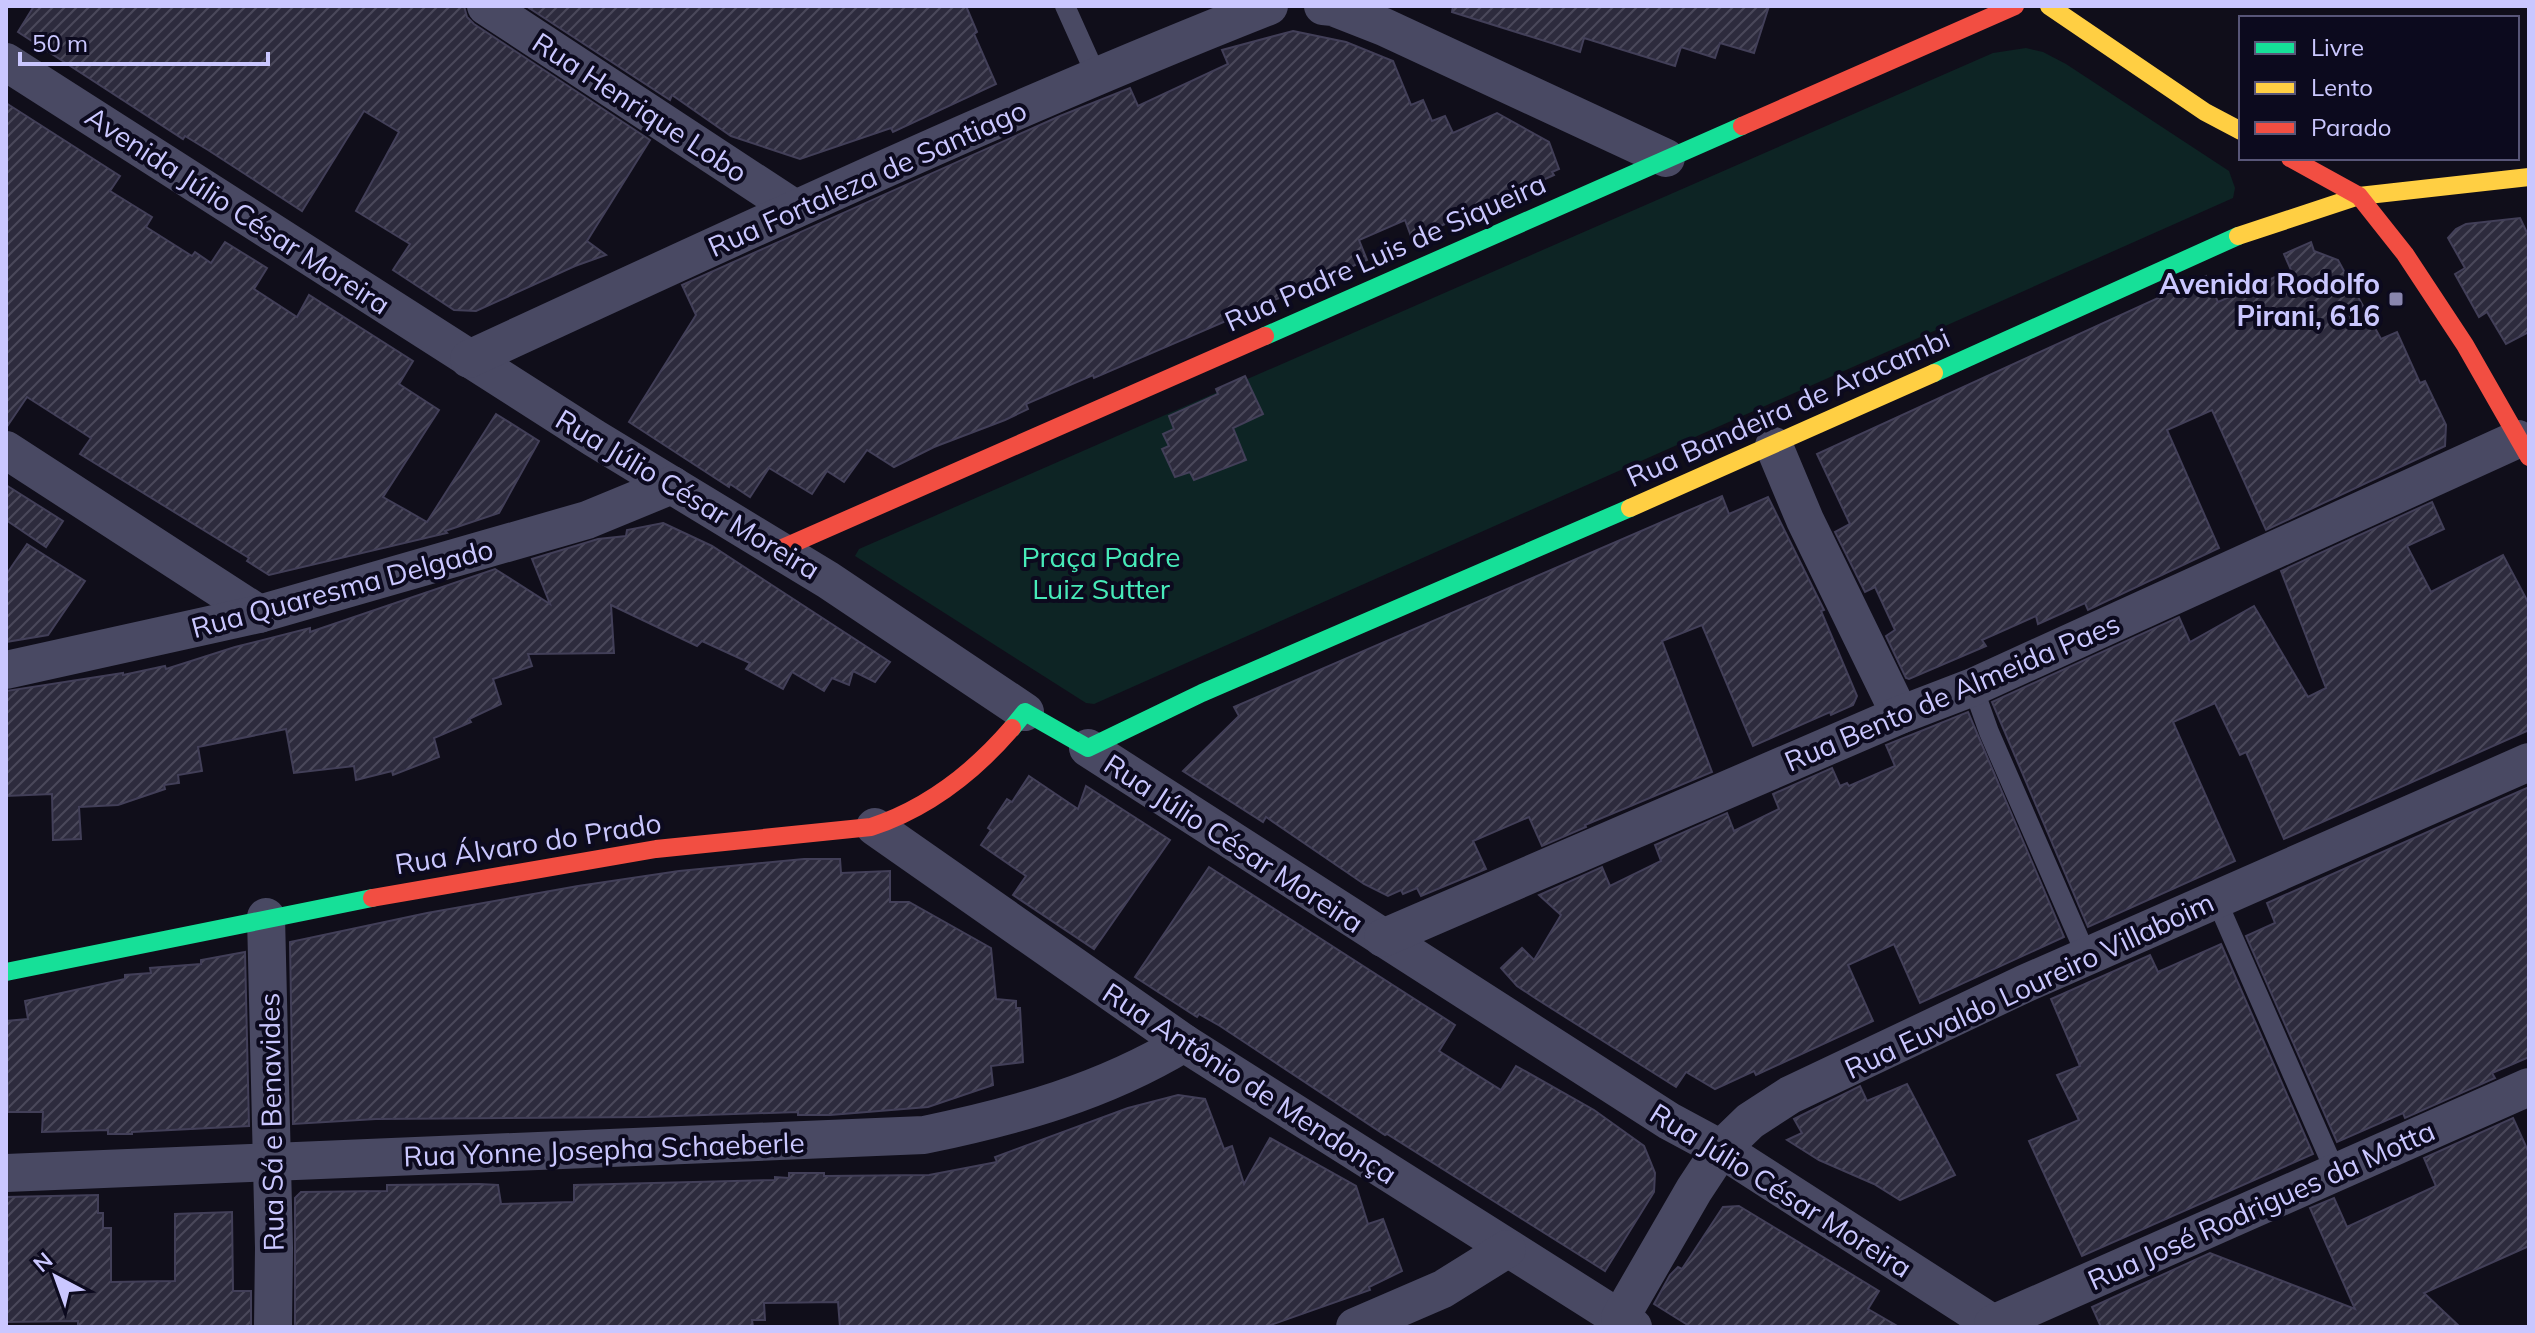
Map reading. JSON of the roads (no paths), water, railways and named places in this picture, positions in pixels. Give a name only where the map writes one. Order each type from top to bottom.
[{"type":"street","name":"Rua Henrique Lobo","points":[[486,6],[795,209]]},
{"type":"street","name":"Rua Fortaleza de Santiago","points":[[469,359],[1096,75],[1269,6]]},
{"type":"street","points":[[1323,6],[1384,27],[1666,158]]},
{"type":"street","name":"Rua Padre Luis de Siqueira","points":[[778,550],[2015,6]]},
{"type":"street","points":[[2049,6],[2205,112],[2239,130]]},
{"type":"street","name":"Avenida Júlio César Moreira","points":[[6,62],[469,359]]},
{"type":"street","points":[[2294,160],[2359,196],[2405,254],[2440,306],[2524,448]]},
{"type":"street","name":"Rua Bandeira de Aracambi","points":[[1088,748],[1202,693],[1774,446],[2216,244],[2359,196],[2529,177]]},
{"type":"street","name":"Rua Júlio César Moreira","points":[[469,359],[828,580],[1025,712],[1088,748],[1669,1121],[1721,1149],[1996,1326]]},
{"type":"street","points":[[1774,446],[1805,520],[1900,715]]},
{"type":"street","name":"Rua Bento de Almeida Paes","points":[[1383,938],[2524,448]]},
{"type":"street","points":[[6,450],[259,614]]},
{"type":"street","name":"Rua Quaresma Delgado","points":[[6,670],[259,614],[587,520],[672,485]]},
{"type":"street","name":"Rua Álvaro do Prado","points":[[6,972],[266,917],[658,849],[875,827],[916,808],[960,778],[1004,740],[1025,712]]},
{"type":"street","name":"Rua Euvaldo Loureiro Villaboim","points":[[1626,1322],[1694,1190],[1721,1149],[1750,1121],[1790,1095],[2087,957],[2529,762]]},
{"type":"street","name":"Rua Antônio de Mendonça","points":[[875,827],[1184,1043],[1626,1322]]},
{"type":"street","name":"Rua Sá e Benavides","points":[[266,917],[273,1327]]},
{"type":"street","name":"Rua Yonne Josepha Schaeberle","points":[[6,1173],[924,1135],[1009,1117],[1081,1092],[1150,1064],[1184,1043]]},
{"type":"street","name":"Rua José Rodrigues da Motta","points":[[1996,1326],[2335,1171],[2529,1087]]},
{"type":"street","points":[[1355,1327],[1443,1289],[1507,1249]]},
{"type":"lane","points":[[1065,6],[1096,75]]},
{"type":"lane","points":[[1973,687],[1989,732],[2087,957]]},
{"type":"lane","points":[[2216,899],[2335,1171]]},
{"type":"place","name":"Avenida Rodolfo Pirani, 616","points":[[2396,299]]},
{"type":"park label","name":"Praça Padre Luiz Sutter","points":[[1101,572]]}]
